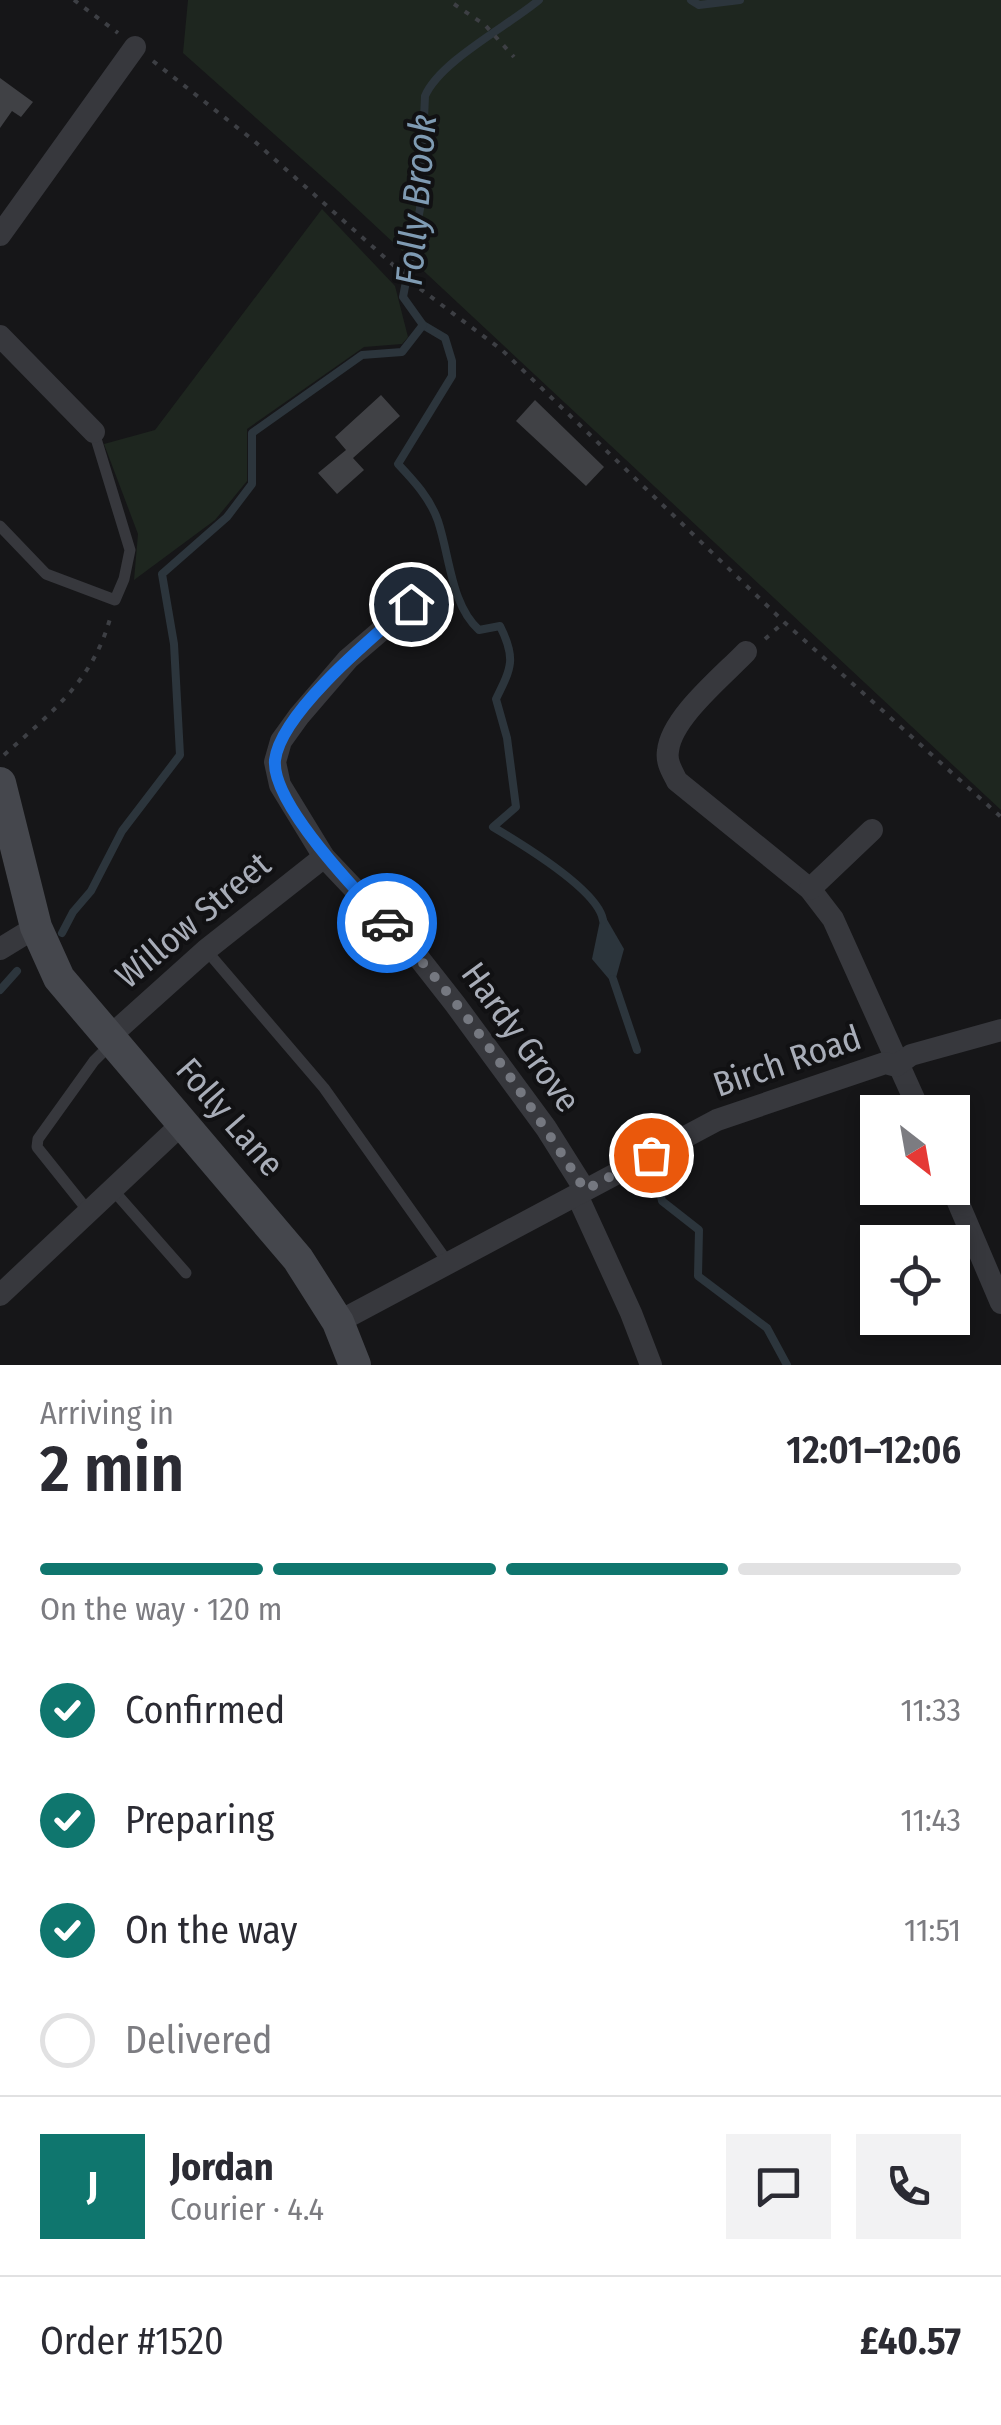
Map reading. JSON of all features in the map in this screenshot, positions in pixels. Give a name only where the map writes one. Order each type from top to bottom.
[{"type":"main road","name":"Folly Lane","points":[[0,783],[36,926],[59,978],[298,1259],[338,1322],[356,1365]]},
{"type":"street","points":[[0,235],[136,47]]},
{"type":"street","points":[[0,336],[94,432]]},
{"type":"street","name":"Hardy Grove","points":[[411,604],[321,688],[281,741],[275,762],[280,785],[324,857],[435,978],[536,1114],[581,1193],[650,1365]]},
{"type":"street","points":[[746,652],[672,733],[667,752],[669,766],[677,781],[810,889],[833,919],[896,1066],[903,1072],[913,1095]]},
{"type":"street","points":[[810,889],[872,830]]},
{"type":"street","name":"Willow Street","points":[[110,1041],[206,950],[324,857]]},
{"type":"street","points":[[0,949],[36,926]]},
{"type":"street","name":"Birch Road","points":[[338,1322],[717,1120],[885,1063],[896,1066],[910,1055],[1001,1030]]},
{"type":"street","points":[[0,1296],[183,1123]]},
{"type":"street","points":[[962,1205],[992,1257],[1001,1303]]},
{"type":"lane","points":[[0,526],[46,574],[114,600],[124,579],[130,550],[94,432]]},
{"type":"lane","points":[[206,950],[324,1088],[449,1264]]},
{"type":"lane","points":[[89,1212],[36,1147],[110,1041]]},
{"type":"lane","points":[[112,1190],[186,1273]]},
{"type":"path","points":[[74,0],[253,140],[419,288],[502,350],[784,622],[1001,817]]},
{"type":"path","points":[[454,4],[485,25],[514,57]]},
{"type":"path","points":[[0,758],[58,705],[92,665],[106,635],[114,600]]},
{"type":"shaded area","points":[[188,0],[1001,0],[1001,810],[337,190],[183,53]]},
{"type":"shaded area","points":[[322,209],[395,286],[408,337],[402,344],[364,347],[247,429],[247,481],[215,520],[134,580],[138,534],[104,444],[155,430]]},
{"type":"shaded area","points":[[602,911],[624,949],[614,985],[592,959]]},
{"type":"building","points":[[0,78],[33,102],[21,117],[12,111],[0,128]]},
{"type":"building","points":[[381,395],[400,416],[353,458],[364,470],[337,494],[318,473],[346,450],[335,437]]},
{"type":"building","points":[[535,400],[604,467],[586,486],[516,421]]},
{"type":"waterway","name":"Folly Brook","points":[[62,933],[91,891],[122,831],[180,755],[174,644],[162,574],[227,517],[252,484],[252,433],[362,355],[402,352],[423,325],[403,297],[420,209],[425,96],[459,57],[539,0]]},
{"type":"waterway","name":"Folly Brook","points":[[691,0],[699,5],[740,0]]},
{"type":"waterway","points":[[423,325],[445,338],[452,376],[398,464],[435,513],[462,607],[479,630],[500,626],[508,646],[509,670],[496,699],[507,738],[516,807],[493,827],[573,882],[598,908],[603,920]]},
{"type":"waterway","name":"Folly Brook","points":[[0,990],[17,971]]},
{"type":"waterway","points":[[613,979],[637,1050]]},
{"type":"waterway","points":[[656,1173],[662,1201],[699,1230],[698,1276],[767,1328],[787,1365]]},
{"type":"way so far","points":[[387,923],[415,953],[498,1061],[585,1190],[651,1155]]},
{"type":"route","points":[[387,923],[324,857],[280,785],[275,762],[281,741],[321,688],[411,604]]}]
